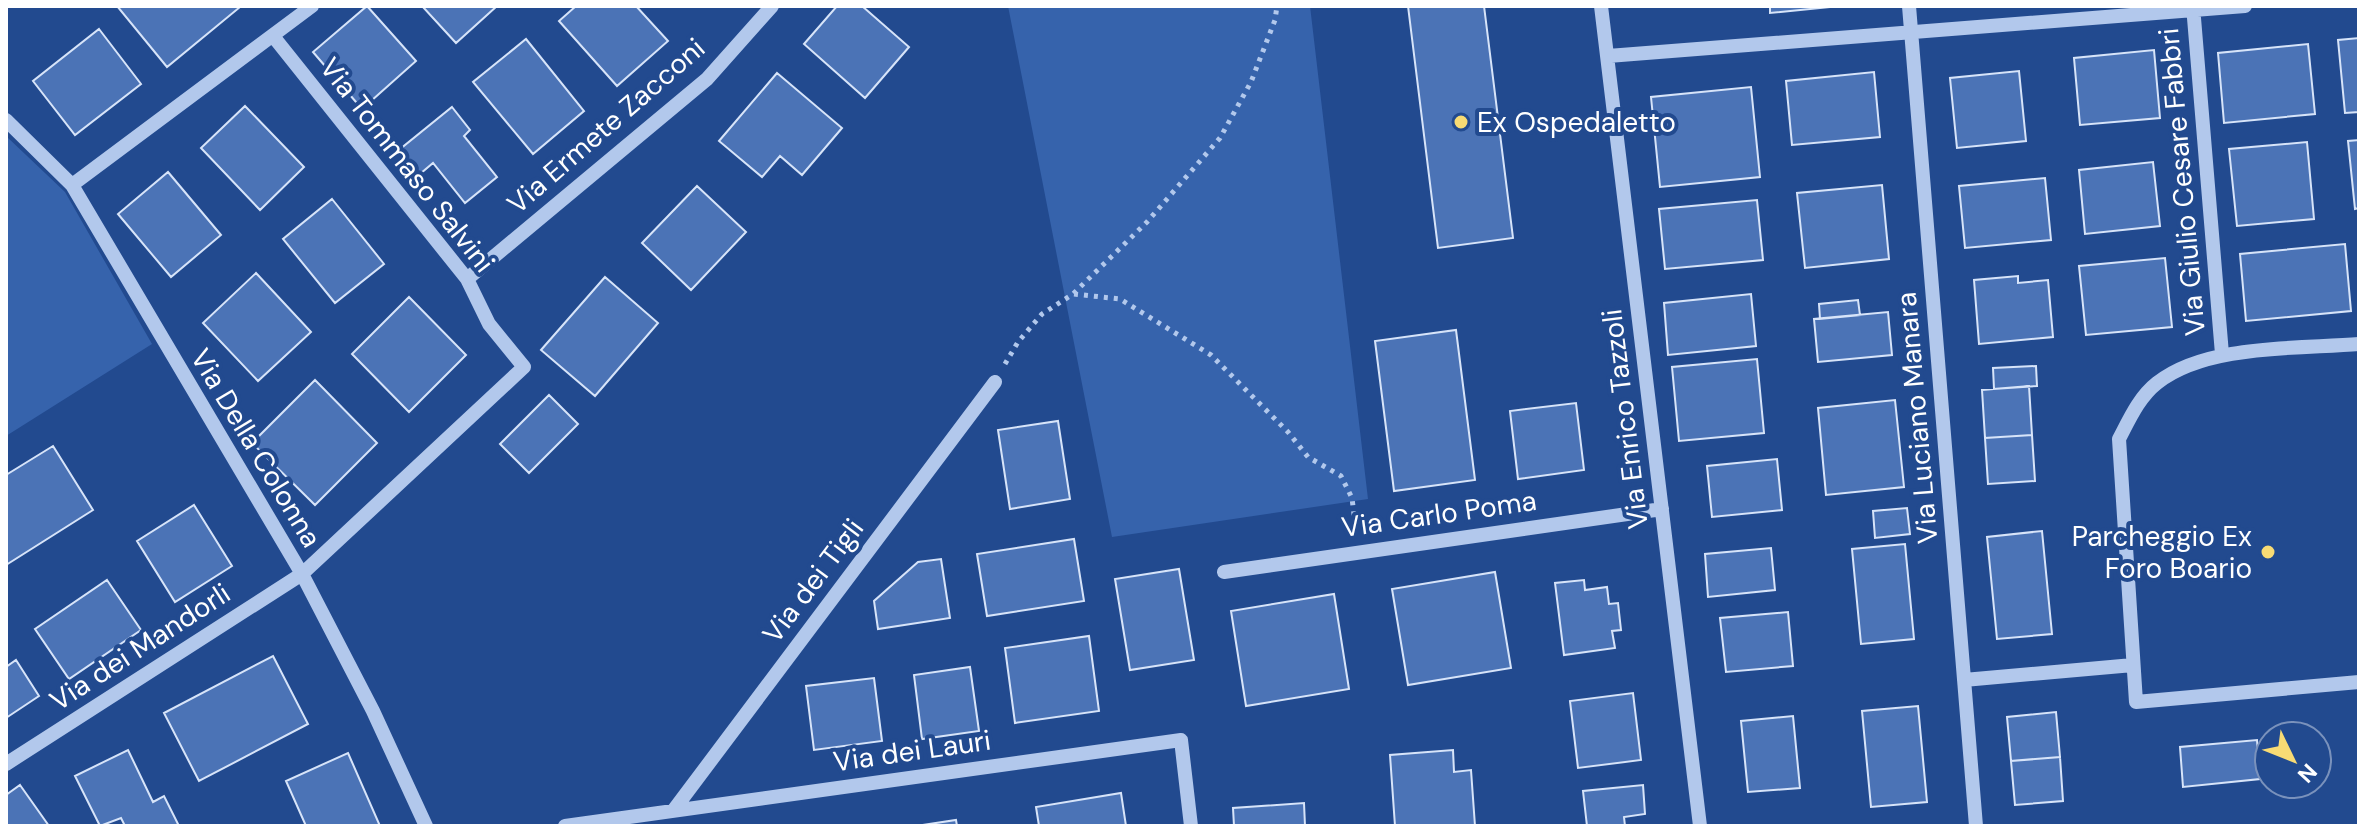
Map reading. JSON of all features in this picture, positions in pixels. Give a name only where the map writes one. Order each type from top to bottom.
[{"type":"street","points":[[72,185],[312,6]]},
{"type":"street","name":"Via Ermete Zacconi","points":[[467,279],[707,79],[772,6]]},
{"type":"street","name":"Via Enrico Tazzoli","points":[[1601,6],[1700,826]]},
{"type":"street","name":"Via Luciano Manara","points":[[1909,6],[1976,826]]},
{"type":"street","points":[[1608,56],[2245,6]]},
{"type":"street","name":"Via Giulio Cesare Fabbri","points":[[2193,8],[2222,354]]},
{"type":"street","name":"Via Tommaso Salvini","points":[[273,36],[467,279],[489,324],[524,367]]},
{"type":"street","name":"Via Della Colonna","points":[[6,120],[72,185],[302,574],[373,711],[426,826]]},
{"type":"street","points":[[2359,344],[2222,354],[2180,369],[2155,384],[2135,409],[2119,439],[2136,702],[2359,682]]},
{"type":"street","name":"Via dei Mandorli","points":[[6,764],[302,574],[524,367]]},
{"type":"street","name":"Via dei Tigli","points":[[673,811],[995,382]]},
{"type":"street","name":"Via Carlo Poma","points":[[1224,572],[1662,509]]},
{"type":"street","points":[[1964,680],[2133,665]]},
{"type":"street","name":"Via dei Lauri","points":[[565,826],[1181,740],[1191,826]]},
{"type":"path","points":[[995,382],[1018,342],[1042,314],[1073,294],[1147,222],[1220,138],[1251,82],[1275,20],[1277,6]]},
{"type":"path","points":[[1073,294],[1120,299],[1211,355],[1288,432],[1308,457],[1341,476],[1352,498],[1358,552]]},
{"type":"shaded area","points":[[1008,6],[1310,6],[1368,499],[1112,537]]},
{"type":"shaded area","points":[[6,136],[65,192],[152,344],[6,436]]},
{"type":"building","points":[[117,6],[239,6],[240,7],[167,67]]},
{"type":"building","points":[[367,6],[416,61],[362,109],[313,52]]},
{"type":"building","points":[[422,6],[497,6],[456,43]]},
{"type":"building","points":[[576,6],[636,6],[668,41],[617,86],[559,21]]},
{"type":"building","points":[[837,6],[862,6],[909,47],[865,98],[804,44]]},
{"type":"building","name":"Ex Ospedaletto","points":[[1408,6],[1484,6],[1513,238],[1438,248]]},
{"type":"building","points":[[1770,6],[1840,6],[1770,13]]},
{"type":"building","points":[[99,29],[141,84],[75,135],[33,81]]},
{"type":"building","points":[[2359,38],[2359,112],[2345,113],[2338,40]]},
{"type":"building","points":[[526,39],[584,111],[533,154],[473,82]]},
{"type":"building","points":[[2308,44],[2315,114],[2224,123],[2218,53]]},
{"type":"building","points":[[2154,50],[2160,118],[2080,125],[2074,58]]},
{"type":"building","points":[[2019,71],[2026,141],[1957,148],[1950,78]]},
{"type":"building","points":[[1874,72],[1880,137],[1792,145],[1786,81]]},
{"type":"building","points":[[777,73],[842,128],[802,175],[780,156],[762,177],[719,141]]},
{"type":"building","points":[[1751,87],[1760,177],[1660,187],[1651,97]]},
{"type":"building","points":[[245,106],[304,167],[260,210],[201,148]]},
{"type":"building","points":[[452,107],[470,130],[464,136],[497,177],[465,203],[433,163],[414,179],[394,154]]},
{"type":"building","points":[[2359,140],[2359,208],[2355,209],[2348,141]]},
{"type":"building","points":[[2307,142],[2314,219],[2237,226],[2229,149]]},
{"type":"building","points":[[2153,162],[2160,226],[2085,234],[2079,170]]},
{"type":"building","points":[[168,172],[221,235],[171,277],[118,214]]},
{"type":"building","points":[[2045,178],[2051,240],[1965,248],[1959,186]]},
{"type":"building","points":[[1882,185],[1889,259],[1805,268],[1797,193]]},
{"type":"building","points":[[697,186],[746,232],[691,290],[642,243]]},
{"type":"building","points":[[332,199],[384,264],[335,303],[283,239]]},
{"type":"building","points":[[1757,200],[1763,260],[1665,269],[1659,209]]},
{"type":"building","points":[[2345,244],[2351,311],[2246,321],[2240,254]]},
{"type":"building","points":[[2165,258],[2172,327],[2086,335],[2079,266]]},
{"type":"building","points":[[256,273],[311,332],[258,381],[203,323]]},
{"type":"building","points":[[2018,276],[2018,283],[2048,280],[2053,337],[1979,344],[1974,280]]},
{"type":"building","points":[[605,277],[658,323],[595,396],[541,350]]},
{"type":"building","points":[[1751,294],[1756,346],[1668,355],[1664,303]]},
{"type":"building","points":[[409,297],[466,355],[409,412],[352,354]]},
{"type":"building","points":[[1858,300],[1860,315],[1820,319],[1819,304]]},
{"type":"building","points":[[1888,312],[1892,355],[1818,362],[1814,319]]},
{"type":"building","points":[[1456,330],[1475,480],[1394,491],[1375,341]]},
{"type":"building","points":[[1757,359],[1764,433],[1679,441],[1672,367]]},
{"type":"building","points":[[2036,366],[2037,386],[1994,389],[1993,368]]},
{"type":"building","points":[[315,380],[377,443],[315,505],[252,443]]},
{"type":"building","points":[[2029,386],[2032,435],[1985,438],[1982,390]]},
{"type":"building","points":[[549,395],[578,424],[529,473],[500,444]]},
{"type":"building","points":[[1895,400],[1904,487],[1826,495],[1818,408]]},
{"type":"building","points":[[1576,403],[1584,470],[1518,479],[1510,411]]},
{"type":"building","points":[[1058,421],[1070,499],[1010,509],[998,430]]},
{"type":"building","points":[[2032,435],[2035,481],[1988,484],[1985,438]]},
{"type":"building","points":[[53,446],[93,510],[6,565],[6,475]]},
{"type":"building","points":[[1777,459],[1782,510],[1712,517],[1707,466]]},
{"type":"building","points":[[194,505],[232,566],[175,602],[137,541]]},
{"type":"building","points":[[1907,508],[1910,534],[1875,538],[1873,511]]},
{"type":"building","points":[[2042,531],[2052,634],[1997,639],[1987,537]]},
{"type":"building","points":[[1074,539],[1084,601],[987,616],[977,554]]},
{"type":"building","points":[[1905,544],[1914,639],[1861,644],[1852,549]]},
{"type":"building","points":[[1771,548],[1775,590],[1708,597],[1705,554]]},
{"type":"building","points":[[941,559],[950,618],[878,629],[874,601],[918,562]]},
{"type":"building","points":[[1179,569],[1194,660],[1130,670],[1115,579]]},
{"type":"building","points":[[1495,572],[1511,668],[1408,685],[1392,589]]},
{"type":"building","points":[[107,580],[141,630],[69,679],[35,629]]},
{"type":"building","points":[[1584,580],[1585,590],[1607,587],[1609,604],[1618,603],[1621,630],[1612,631],[1615,648],[1564,655],[1555,583]]},
{"type":"building","points":[[1334,594],[1349,689],[1246,706],[1231,611]]},
{"type":"building","points":[[1788,612],[1793,666],[1726,672],[1720,618]]},
{"type":"building","points":[[1089,636],[1099,711],[1015,723],[1005,648]]},
{"type":"building","points":[[273,656],[308,724],[199,781],[164,713]]},
{"type":"building","points":[[16,660],[39,696],[6,718],[6,667]]},
{"type":"building","points":[[970,667],[979,731],[922,739],[914,675]]},
{"type":"building","points":[[874,678],[882,741],[814,750],[806,686]]},
{"type":"building","points":[[1633,693],[1641,760],[1578,768],[1570,701]]},
{"type":"building","points":[[1918,706],[1927,802],[1871,807],[1862,711]]},
{"type":"building","points":[[2056,712],[2060,757],[2011,761],[2007,717]]},
{"type":"building","points":[[1793,716],[1800,788],[1748,792],[1741,721]]},
{"type":"building","points":[[2253,740],[2253,780],[2183,787],[2180,747]]},
{"type":"building","points":[[128,750],[153,802],[164,796],[179,826],[125,826],[121,818],[100,826],[75,776]]},
{"type":"building","points":[[1453,750],[1454,772],[1471,770],[1475,826],[1395,826],[1390,755]]},
{"type":"building","points":[[348,753],[380,826],[306,826],[286,781]]},
{"type":"building","points":[[2060,757],[2063,801],[2015,805],[2011,761]]},
{"type":"building","points":[[20,785],[49,826],[6,826],[6,795]]},
{"type":"building","points":[[1643,785],[1645,814],[1624,817],[1625,826],[1587,826],[1583,791]]},
{"type":"building","points":[[1121,793],[1126,826],[1039,826],[1036,807]]},
{"type":"building","points":[[1304,803],[1305,826],[1234,826],[1233,808]]},
{"type":"building","points":[[956,820],[957,826],[916,826]]},
{"type":"place","name":"Ex Ospedaletto","points":[[1461,122]]},
{"type":"place","name":"Parcheggio Ex Foro Boario","points":[[2268,552]]}]
